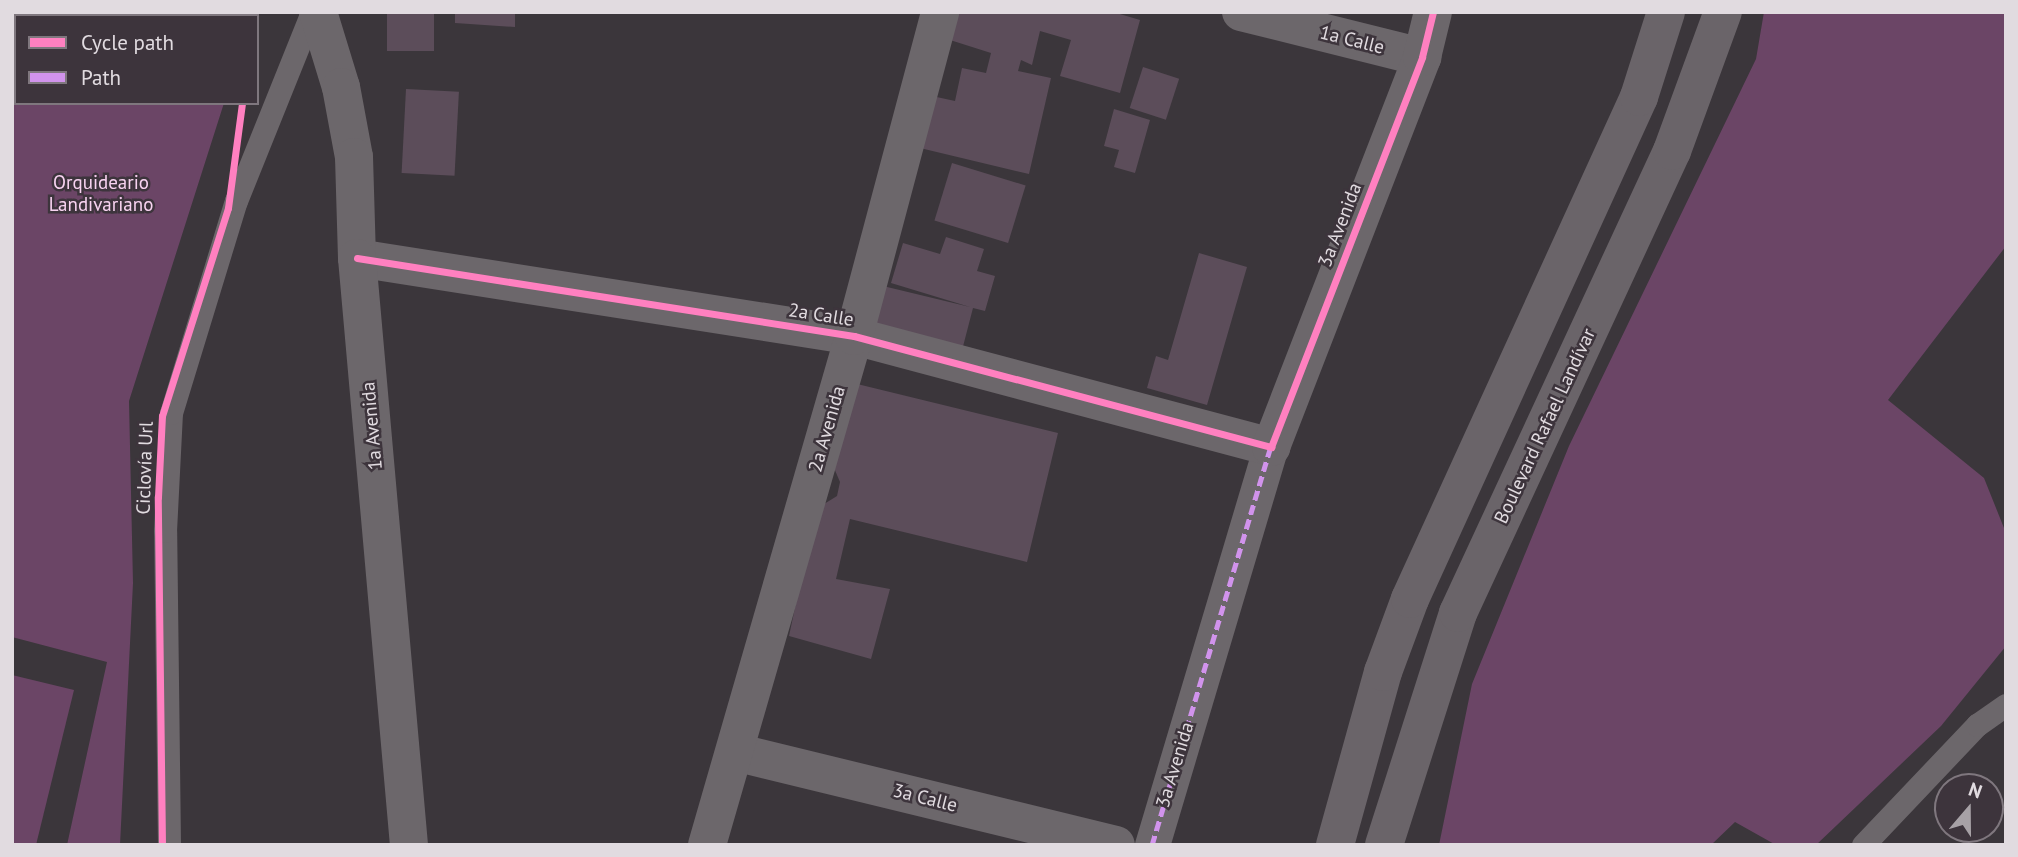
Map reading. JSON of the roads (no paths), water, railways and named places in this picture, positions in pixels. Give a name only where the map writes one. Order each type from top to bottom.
[{"type":"main road","points":[[1335,845],[1383,673],[1410,599],[1639,97],[1666,12]]},
{"type":"main road","name":"Boulevard Rafael Landívar","points":[[1384,845],[1458,614],[1672,150],[1723,12]]},
{"type":"street","name":"1a Avenida","points":[[317,12],[341,87],[354,157],[357,258],[409,845]]},
{"type":"street","name":"2a Avenida","points":[[707,845],[854,336],[940,12]]},
{"type":"street","name":"1a Calle","points":[[1241,12],[1422,57]]},
{"type":"street","name":"3a Avenida","points":[[1152,845],[1271,447],[1422,57],[1433,12]]},
{"type":"street","name":"2a Calle","points":[[357,258],[854,336],[1271,447]]},
{"type":"street","name":"3a Calle","points":[[735,752],[1116,845]]},
{"type":"lane","points":[[169,845],[165,531],[171,413],[236,201],[312,12]]},
{"type":"lane","points":[[1863,845],[1977,725],[2006,705]]},
{"type":"park label","name":"Orquideario Landivariano","points":[[101,194]]}]
